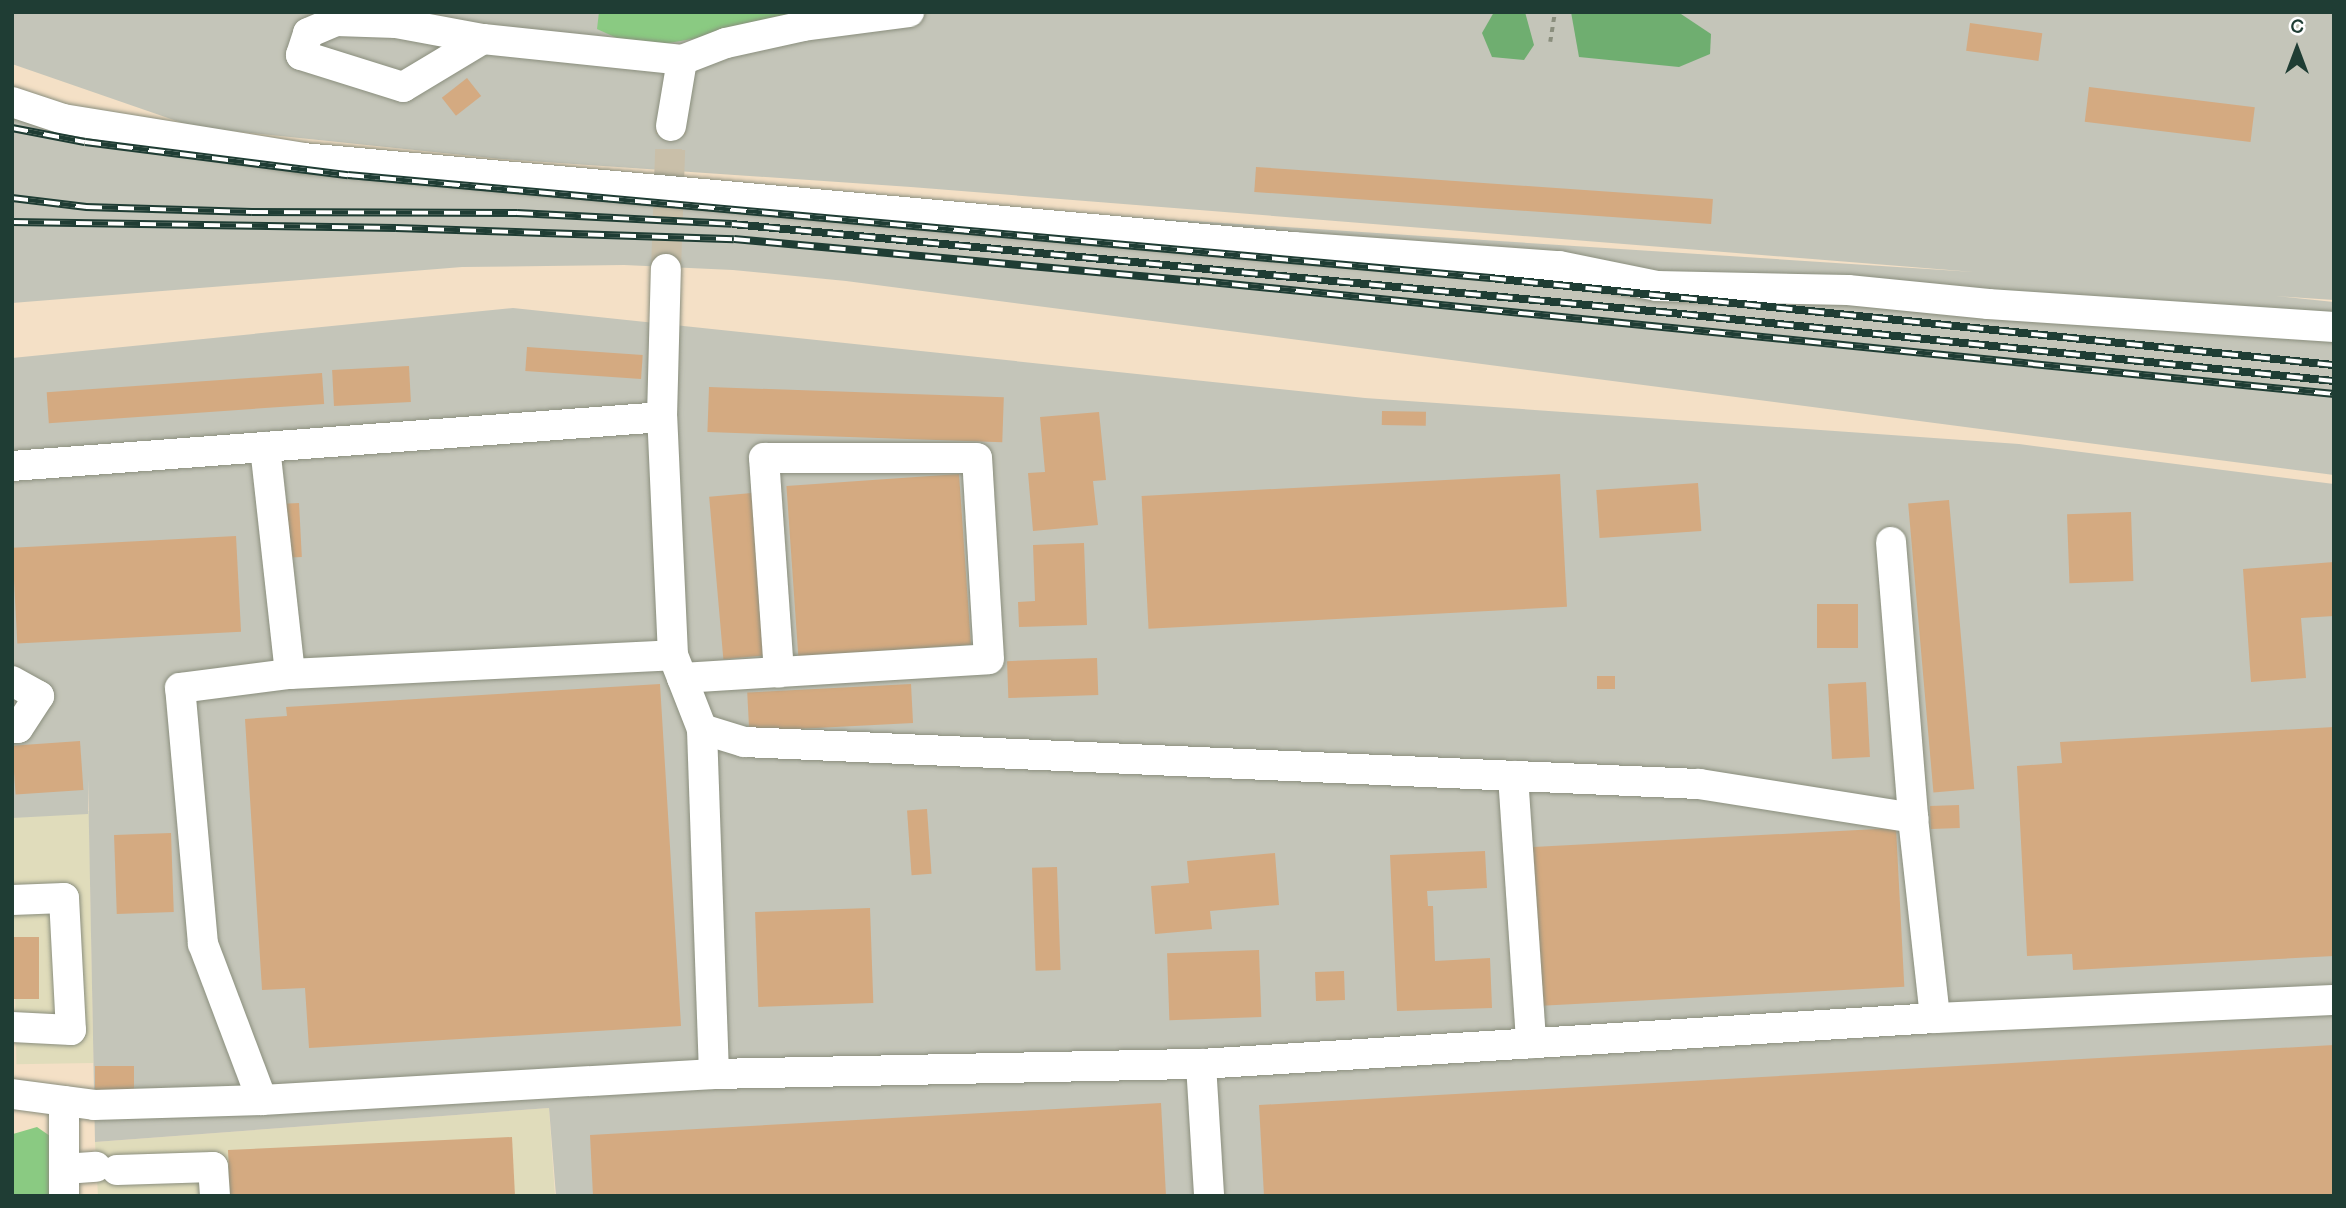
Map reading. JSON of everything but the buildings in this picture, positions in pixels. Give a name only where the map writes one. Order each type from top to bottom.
[{"type":"lane","points":[[483,39],[404,88],[301,55],[307,33],[336,21],[396,23],[483,39],[682,60],[803,19],[909,12]]},
{"type":"lane","points":[[671,126],[682,60]]},
{"type":"lane","points":[[12,102],[63,119],[303,158],[1293,247],[1559,266],[1657,286],[1848,290],[1987,304],[2334,327]]},
{"type":"lane","points":[[666,269],[662,417],[677,666],[702,729],[714,1074]]},
{"type":"lane","points":[[12,466],[662,417]]},
{"type":"lane","points":[[265,447],[289,674]]},
{"type":"lane","points":[[262,1100],[203,944],[180,688],[289,674],[677,666],[779,672],[989,659],[977,458],[764,458],[779,672]]},
{"type":"lane","points":[[1891,542],[1913,818],[1935,1018]]},
{"type":"lane","points":[[12,681],[39,696],[18,727],[12,728]]},
{"type":"lane","points":[[702,729],[744,742],[1699,784],[1913,818]]},
{"type":"lane","points":[[1513,776],[1531,1043]]},
{"type":"lane","points":[[12,900],[64,898],[71,1030],[12,1027]]},
{"type":"lane","points":[[12,1094],[94,1105],[262,1100],[714,1074],[1201,1064],[1935,1018],[2334,1000]]},
{"type":"lane","points":[[1201,1064],[1209,1196]]},
{"type":"lane","points":[[64,1101],[64,1182],[106,1168],[213,1167],[215,1196]]},
{"type":"path","points":[[1550,42],[1555,12]]},
{"type":"shaded area","points":[[12,12],[2334,12],[2334,300],[2275,296],[2334,302],[2334,475],[846,281],[733,270],[624,265],[462,267],[12,303],[12,111],[304,163],[1974,272],[911,187],[501,159],[194,127],[12,64]]},
{"type":"shaded area","points":[[513,308],[1365,398],[2019,444],[2334,484],[2334,1196],[556,1196],[549,1108],[95,1142],[88,779],[88,814],[12,818],[12,358]]},
{"type":"shaded area","points":[[89,811],[93,1063],[16,1064],[12,812]]},
{"type":"shaded area","points":[[549,1108],[555,1196],[98,1196],[95,1142]]},
{"type":"green space","points":[[599,12],[791,12],[784,23],[669,43],[630,44],[597,29]]},
{"type":"green space","points":[[1494,12],[1525,12],[1534,45],[1524,60],[1492,57],[1482,33]]},
{"type":"green space","points":[[1571,12],[1678,12],[1711,34],[1710,54],[1679,67],[1579,57]]},
{"type":"green space","points":[[37,1127],[50,1136],[55,1196],[12,1196],[13,1134]]},
{"type":"tunnel","points":[[666,269],[671,126]]},
{"type":"railway","points":[[12,128],[85,142],[348,175],[1490,278],[2334,365]]},
{"type":"railway","points":[[12,198],[86,207],[252,212],[517,213],[732,224],[1682,314],[2334,381]]},
{"type":"railway","points":[[12,222],[396,228],[734,239],[1200,281],[2334,394]]}]
